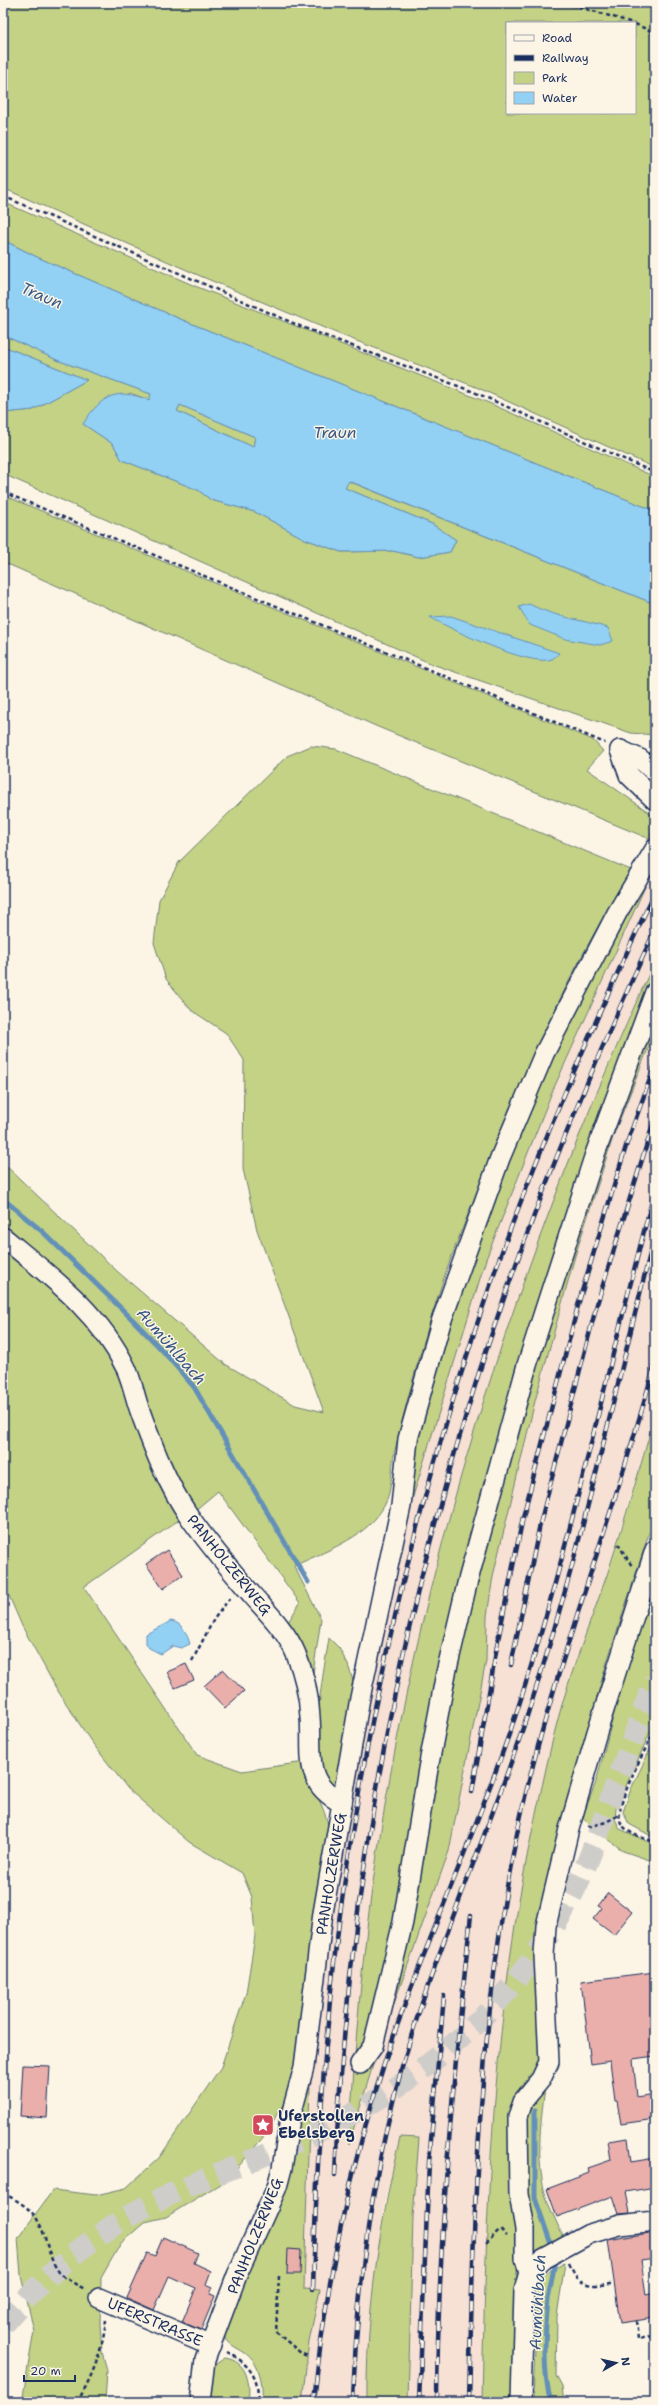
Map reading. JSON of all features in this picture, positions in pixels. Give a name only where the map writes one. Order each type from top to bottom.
[{"type":"street","points":[[620,750],[640,759],[655,772]]},
{"type":"street","points":[[620,750],[629,775],[655,800]]},
{"type":"street","points":[[342,1803],[360,1698],[401,1506],[408,1439],[441,1322],[500,1158],[544,1054],[617,913],[655,849]]},
{"type":"street","points":[[360,2064],[373,2046],[403,1922],[445,1680],[471,1569],[527,1365],[595,1154],[655,992]]},
{"type":"street","name":"PANHOLZERWEG","points":[[3,1237],[63,1286],[99,1323],[126,1369],[139,1410],[166,1477],[188,1515],[213,1549],[275,1622],[295,1653],[309,1701],[309,1750],[313,1772],[323,1792],[342,1803],[323,1913],[304,2067],[289,2126],[282,2168],[277,2187],[237,2275],[211,2346],[202,2377],[200,2402]]},
{"type":"street","points":[[536,2265],[525,2259],[525,2229],[519,2194],[518,2117],[523,2101],[541,2078],[549,2062],[545,1940],[546,1926],[569,1829],[604,1709],[655,1550]]},
{"type":"street","points":[[521,2402],[524,2291],[536,2265],[565,2251],[589,2234],[606,2228],[655,2221]]},
{"type":"street","name":"UFERSTRASSE","points":[[104,2300],[211,2346]]},
{"type":"path","points":[[566,3],[631,22]]},
{"type":"path","points":[[636,24],[655,33]]},
{"type":"path","points":[[3,196],[302,327],[474,392],[655,473]]},
{"type":"path","points":[[3,492],[544,716],[620,750]]},
{"type":"path","points":[[618,1544],[635,1571]]},
{"type":"path","points":[[192,1661],[214,1619],[230,1598]]},
{"type":"path","points":[[655,1730],[623,1797],[619,1815],[620,1823],[627,1830],[655,1842]]},
{"type":"path","points":[[569,1829],[592,1826],[619,1815]]},
{"type":"path","points":[[3,2193],[20,2203],[34,2215],[44,2233],[52,2259],[60,2273],[104,2300],[104,2336],[95,2366],[77,2402]]},
{"type":"path","points":[[486,2244],[500,2229],[509,2238]]},
{"type":"path","points":[[565,2251],[575,2278],[582,2283],[595,2286],[611,2284]]},
{"type":"path","points":[[279,2276],[276,2332],[302,2354],[308,2356]]},
{"type":"path","points":[[636,2320],[638,2339],[655,2336]]},
{"type":"path","points":[[211,2346],[238,2358],[246,2364],[256,2382],[257,2402]]},
{"type":"shaded area","points":[[655,865],[655,961],[607,1065],[555,1199],[479,1415],[444,1535],[392,1764],[376,1857],[363,1958],[350,2141],[379,2045],[449,1851],[486,1661],[487,1616],[493,1576],[535,1401],[575,1256],[614,1134],[655,1031],[655,1415],[606,1576],[567,1687],[535,1818],[516,1924],[501,2026],[491,2144],[485,2268],[482,2402],[408,2402],[413,2217],[419,2138],[401,2137],[384,2204],[372,2298],[367,2402],[302,2402],[309,2341],[319,2290],[304,2289],[310,2087],[320,2027],[334,1901],[371,1684],[407,1516],[486,1259],[552,1092]]},
{"type":"green space","points":[[3,3],[655,3],[655,468],[476,387],[341,335],[198,275],[3,188]]},
{"type":"green space","points":[[3,202],[195,286],[489,403],[655,477],[655,511],[185,321],[39,258],[3,240]]},
{"type":"green space","points":[[3,335],[57,360],[151,394],[149,400],[130,393],[83,424],[113,444],[122,460],[198,490],[211,500],[255,512],[305,539],[341,552],[393,551],[419,557],[450,552],[456,540],[432,524],[345,488],[348,481],[655,604],[655,735],[631,733],[432,664],[3,474],[3,413],[33,410],[87,380],[3,346]]},
{"type":"green space","points":[[180,405],[255,437],[253,447],[177,411]]},
{"type":"green space","points":[[3,495],[593,740],[603,751],[587,769],[650,813],[653,821],[650,839],[378,727],[3,562]]},
{"type":"green space","points":[[311,746],[336,749],[631,870],[587,947],[529,1065],[462,1229],[442,1285],[414,1374],[393,1458],[390,1489],[385,1504],[373,1521],[353,1537],[330,1550],[294,1566],[321,1619],[311,1687],[285,1627],[300,1603],[218,1491],[193,1512],[170,1474],[132,1365],[3,1230],[3,1163],[118,1272],[225,1364],[295,1405],[324,1412],[257,1230],[243,1169],[244,1060],[226,1033],[191,1010],[166,979],[154,943],[159,900],[179,862],[287,756]]},
{"type":"green space","points":[[655,865],[552,1092],[486,1259],[407,1516],[417,1421],[501,1169],[587,977]]},
{"type":"green space","points":[[655,961],[655,1031],[614,1134],[575,1256],[535,1401],[493,1576],[487,1616],[486,1661],[449,1851],[379,2045],[349,2144],[360,1999],[367,1927],[377,1855],[397,1739],[422,1625],[451,1511],[484,1398],[522,1287],[563,1177],[607,1068]]},
{"type":"green space","points":[[3,1249],[59,1294],[94,1330],[117,1374],[132,1411],[183,1517],[84,1587],[197,1755],[242,1771],[305,1762],[329,1829],[295,2066],[284,2103],[265,2135],[228,2179],[166,2217],[145,2222],[121,2243],[101,2278],[100,2324],[102,2352],[107,2370],[105,2402],[22,2402],[34,2331],[21,2275],[18,2238],[53,2190],[96,2195],[126,2188],[159,2158],[221,2067],[246,1993],[255,1936],[252,1897],[242,1873],[189,1842],[128,1789],[90,1740],[56,1688],[22,1626],[3,1582]]},
{"type":"green space","points":[[655,1415],[655,1515],[608,1659],[564,1810],[556,1848],[542,2058],[529,2083],[514,2318],[512,2402],[482,2402],[489,2181],[494,2108],[510,1962],[521,1890],[546,1768],[563,1701],[577,1657],[607,1575]]},
{"type":"green space","points":[[655,1574],[655,1722],[616,1808],[615,1819],[620,1829],[655,1845],[655,1862],[623,1851],[582,1818],[596,1782],[628,1660]]},
{"type":"green space","points":[[329,1638],[339,1648],[348,1665],[355,1687],[338,1785],[326,1780],[320,1766],[317,1745],[320,1695]]},
{"type":"green space","points":[[655,1739],[655,1838],[629,1824],[623,1812],[631,1789]]},
{"type":"green space","points":[[310,2087],[304,2288],[320,2289],[309,2341],[302,2402],[262,2402],[260,2375],[255,2363],[245,2353],[231,2344],[224,2336],[299,2112]]},
{"type":"green space","points":[[545,2088],[540,2131],[541,2175],[548,2203],[564,2239],[537,2255],[534,2253],[526,2190],[527,2115],[530,2105]]},
{"type":"green space","points":[[400,2137],[419,2138],[413,2217],[408,2402],[367,2402],[369,2335],[376,2268],[386,2202]]},
{"type":"green space","points":[[565,2263],[557,2316],[556,2376],[562,2387],[564,2402],[533,2402],[537,2292],[543,2274]]},
{"type":"green space","points":[[225,2358],[238,2363],[243,2368],[248,2381],[248,2402],[206,2402],[210,2368]]},
{"type":"water","name":"Traun","points":[[3,240],[39,258],[185,321],[655,511],[655,604],[349,481],[345,488],[432,524],[456,540],[450,552],[419,557],[393,551],[341,552],[305,539],[255,512],[211,500],[198,490],[122,460],[113,444],[83,424],[97,406],[111,396],[128,394],[149,400],[151,394],[57,360],[3,335]],"holes":[[[180,405],[255,437],[253,447],[177,411]]]},
{"type":"water","points":[[3,346],[87,380],[33,410],[3,413]]},
{"type":"water","points":[[529,604],[539,609],[608,628],[613,641],[600,645],[565,639],[530,625],[519,607]]},
{"type":"water","points":[[451,616],[559,653],[552,659],[542,660],[509,653],[472,638],[430,617]]},
{"type":"water","points":[[171,1621],[179,1624],[186,1633],[190,1644],[181,1648],[173,1646],[161,1654],[149,1648],[146,1643],[146,1634]]},
{"type":"building","points":[[167,1550],[183,1575],[163,1589],[146,1564]]},
{"type":"building","points":[[186,1664],[194,1680],[175,1688],[167,1672]]},
{"type":"building","points":[[223,1669],[244,1691],[225,1708],[204,1686]]},
{"type":"building","points":[[608,1893],[632,1912],[614,1935],[593,1919],[602,1908],[598,1906]]},
{"type":"building","points":[[655,1972],[655,2026],[653,2027],[655,2056],[633,2059],[637,2097],[655,2094],[655,2119],[621,2124],[617,2101],[615,2101],[610,2061],[591,2064],[581,1981]]},
{"type":"building","points":[[23,2065],[50,2066],[47,2118],[20,2116]]},
{"type":"building","points":[[628,2138],[631,2162],[655,2158],[655,2187],[626,2192],[630,2213],[619,2214],[613,2196],[557,2217],[547,2189],[589,2173],[588,2168],[611,2160],[608,2141]]},
{"type":"building","points":[[655,2232],[655,2258],[641,2260],[646,2295],[655,2293],[655,2318],[620,2323],[608,2240]]},
{"type":"building","points":[[163,2237],[198,2253],[194,2263],[211,2271],[206,2284],[213,2287],[210,2294],[215,2296],[201,2330],[182,2322],[196,2288],[169,2276],[154,2310],[127,2298],[147,2253],[155,2256]]},
{"type":"building","points":[[288,2249],[301,2250],[300,2274],[287,2274]]},
{"type":"waterway","name":"Aumühlbach","points":[[3,1199],[43,1232],[133,1320],[163,1351],[194,1387],[308,1582]]},
{"type":"waterway","name":"Aumühlbach","points":[[535,2110],[535,2198],[553,2250]]},
{"type":"waterway","name":"Aumühlbach","points":[[551,2402],[546,2377],[545,2338],[548,2300],[555,2257]]},
{"type":"tunnel","points":[[3,2324],[39,2285],[59,2267],[79,2250],[122,2220],[169,2195],[282,2148],[341,2120],[382,2096],[421,2070],[458,2040],[492,2007],[523,1972],[550,1933],[574,1891],[594,1846],[655,1679]]},
{"type":"railway","points":[[313,2289],[320,2126],[334,1962],[360,1786],[396,1610],[442,1438],[468,1352],[496,1268],[551,1125],[612,985],[655,892]]},
{"type":"railway","points":[[335,2175],[341,2078],[350,1981],[362,1884],[377,1787],[395,1691],[441,1502],[487,1347],[530,1226],[577,1106],[655,930]]},
{"type":"railway","points":[[472,1792],[498,1640],[523,1517],[580,1298],[627,1143],[655,1065]]},
{"type":"railway","points":[[511,1665],[540,1524],[597,1304],[655,1118]]},
{"type":"railway","points":[[314,2402],[327,2302],[346,2202],[358,2152],[387,2055],[404,2007],[475,1826],[515,1717],[572,1520],[655,1190]]},
{"type":"railway","points":[[353,2402],[355,2356],[363,2263],[377,2172],[398,2082],[424,1997],[511,1762],[544,1662],[579,1540],[655,1234]]},
{"type":"railway","points":[[469,2402],[473,2250],[482,2098],[488,2022],[510,1872],[525,1797],[539,1742],[571,1634],[640,1418],[655,1363]]},
{"type":"railway","points":[[437,2402],[443,2219],[458,2037],[471,1915]]},
{"type":"railway","points":[[419,2402],[429,2162],[444,1996]]},
{"type":"place","name":"Uferstollen Ebelsberg","points":[[263,2125]]}]
